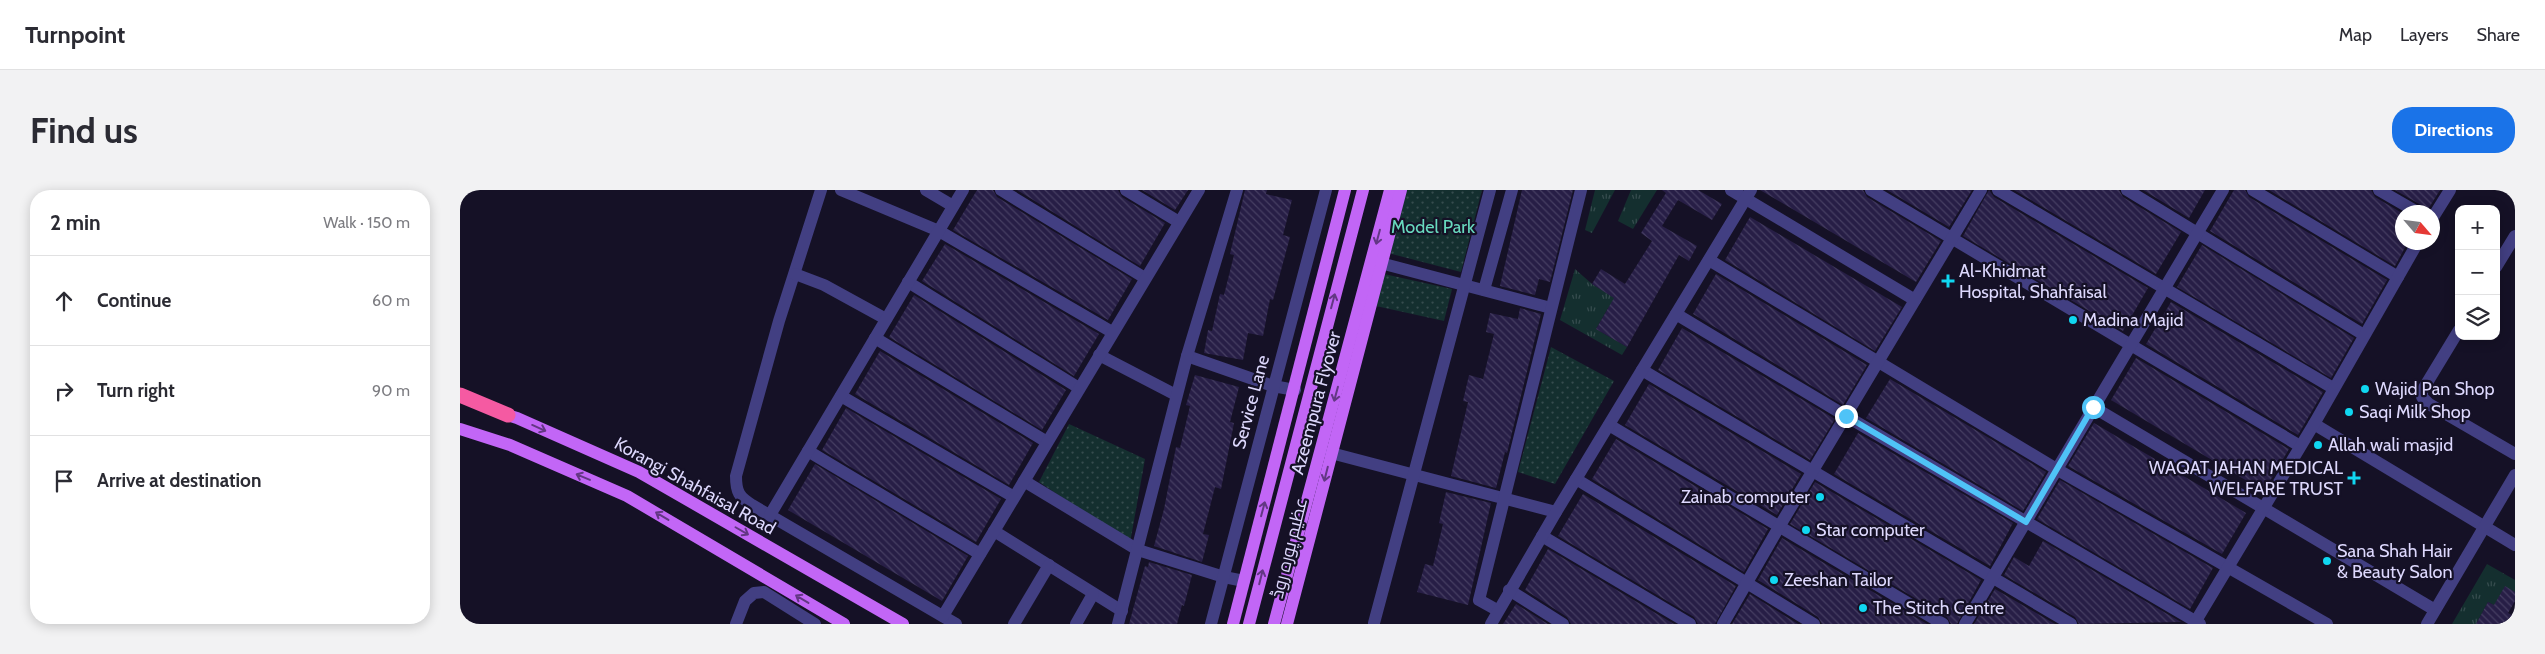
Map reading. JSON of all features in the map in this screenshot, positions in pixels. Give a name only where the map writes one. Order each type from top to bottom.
[{"type":"highway","points":[[460,395],[508,415]]},
{"type":"main road","name":"عظیم پورہ روڈ","points":[[1233,624],[1295,390],[1345,190]]},
{"type":"main road","name":"Azeempura Flyover","points":[[1249,624],[1363,190]]},
{"type":"main road","name":"Azeempura Flyover","points":[[1274,624],[1390,190]]},
{"type":"main road","name":"عظیم پورہ روڈ","points":[[1287,624],[1401,190]]},
{"type":"main road","name":"Korangi Shahfaisal Road","points":[[460,400],[508,415],[640,472],[903,624]]},
{"type":"main road","points":[[460,430],[510,446],[627,496],[844,624]]},
{"type":"street","points":[[821,190],[779,320],[736,476],[736,489],[740,497],[956,624]]},
{"type":"street","points":[[841,190],[939,231],[1112,332]]},
{"type":"street","points":[[926,190],[953,206]]},
{"type":"street","points":[[770,515],[963,190]]},
{"type":"street","points":[[1001,190],[1145,278]]},
{"type":"street","points":[[1126,190],[1179,222]]},
{"type":"street","points":[[943,616],[1199,190]]},
{"type":"street","points":[[994,531],[1093,594],[1120,618],[1176,396],[1237,190]]},
{"type":"street","name":"Service Lane","points":[[1211,624],[1326,190]]},
{"type":"street","points":[[1374,624],[1412,474],[1490,190]]},
{"type":"street","points":[[1484,290],[1512,190]]},
{"type":"street","points":[[1497,610],[1479,600],[1503,497],[1581,190]]},
{"type":"street","points":[[1731,190],[1748,194],[1916,300]]},
{"type":"street","points":[[1871,190],[2300,446]]},
{"type":"street","points":[[1723,624],[1981,190]]},
{"type":"street","points":[[1998,190],[2333,388]]},
{"type":"street","points":[[2127,190],[2364,335]]},
{"type":"street","points":[[1964,624],[2058,470],[2163,288],[2223,190]]},
{"type":"street","points":[[2253,190],[2398,277]]},
{"type":"street","points":[[2379,190],[2405,205]]},
{"type":"street","points":[[2440,206],[2450,190]]},
{"type":"street","points":[[1491,624],[1497,610],[1748,194]]},
{"type":"street","points":[[2500,260],[2515,236]]},
{"type":"street","points":[[1676,314],[2196,623],[2228,566],[2314,424],[2413,250]]},
{"type":"street","points":[[1709,260],[2058,470],[2327,624]]},
{"type":"street","points":[[1388,265],[1551,308]]},
{"type":"street","points":[[795,274],[824,285],[886,319]]},
{"type":"street","points":[[908,282],[1079,388]]},
{"type":"street","points":[[2455,337],[2422,391],[2422,397],[2429,404],[2515,454]]},
{"type":"street","points":[[875,338],[1047,442]]},
{"type":"street","points":[[1099,355],[1176,396]]},
{"type":"street","points":[[1187,356],[1273,386],[1295,390]]},
{"type":"street","points":[[1642,370],[2071,624]]},
{"type":"street","points":[[841,396],[1014,497]]},
{"type":"street","points":[[2093,407],[2435,610]]},
{"type":"street","points":[[2314,424],[2515,545]]},
{"type":"street","points":[[1609,425],[1943,624]]},
{"type":"street","points":[[808,451],[980,554]]},
{"type":"street","points":[[1331,453],[1556,512]]},
{"type":"street","points":[[2427,624],[2515,475]]},
{"type":"street","points":[[1576,480],[1814,624]]},
{"type":"street","points":[[1024,481],[1138,550],[1224,577],[1244,581]]},
{"type":"street","points":[[1542,536],[1690,624]]},
{"type":"street","points":[[1014,624],[1049,565]]},
{"type":"street","points":[[1509,590],[1563,624]]},
{"type":"street","points":[[736,624],[745,601],[754,593],[764,592],[815,624]]},
{"type":"street","points":[[1076,624],[1093,594]]},
{"type":"green space","name":"Model Park","points":[[1405,190],[1482,190],[1461,272],[1388,253]]},
{"type":"green space","points":[[1595,190],[1615,190],[1592,233],[1585,230]]},
{"type":"green space","points":[[1631,190],[1657,190],[1633,229],[1618,221]]},
{"type":"green space","points":[[1575,269],[1592,284],[1621,302],[1608,308],[1596,329],[1627,347],[1622,355],[1560,320]]},
{"type":"green space","points":[[1384,274],[1452,289],[1444,321],[1376,306]]},
{"type":"green space","points":[[1551,347],[1614,381],[1555,484],[1518,472]]},
{"type":"green space","points":[[1069,424],[1145,459],[1130,543],[1039,482]]},
{"type":"green space","points":[[2487,564],[2515,580],[2515,592],[2494,605],[2488,602],[2476,624],[2452,624]]},
{"type":"building","points":[[977,190],[993,190],[997,197],[1132,279],[1108,320],[953,230]]},
{"type":"building","points":[[1017,190],[1118,190],[1122,197],[1165,223],[1140,266]]},
{"type":"building","points":[[1142,190],[1188,190],[1175,210]]},
{"type":"building","points":[[1245,190],[1267,190],[1266,194],[1292,200],[1283,235],[1290,237],[1273,300],[1270,299],[1263,336],[1248,333],[1243,360],[1204,353],[1208,330],[1212,331],[1220,294],[1224,295],[1234,255],[1230,254]]},
{"type":"building","points":[[1522,190],[1573,190],[1550,282],[1539,279],[1535,295],[1500,286]]},
{"type":"building","points":[[1662,190],[1698,190],[1722,204],[1712,220],[1678,200],[1662,226],[1697,246],[1689,261],[1679,255],[1627,347],[1596,329],[1614,298],[1592,284],[1601,269],[1625,284],[1652,241],[1641,233],[1666,193]]},
{"type":"building","points":[[1760,190],[1863,190],[1867,197],[1941,241],[1916,282]]},
{"type":"building","points":[[1887,190],[1972,190],[1949,227]]},
{"type":"building","points":[[1989,190],[1994,197],[2148,288],[2123,331],[1963,236]]},
{"type":"building","points":[[2014,190],[2119,190],[2123,197],[2181,232],[2156,274]]},
{"type":"building","points":[[2143,190],[2205,190],[2189,218]]},
{"type":"building","points":[[2234,190],[2245,190],[2249,197],[2387,280],[2362,324],[2210,231]]},
{"type":"building","points":[[2269,190],[2371,190],[2375,197],[2395,209],[2395,250],[2404,250],[2395,266]]},
{"type":"building","points":[[2395,190],[2440,190],[2431,205],[2421,205]]},
{"type":"building","points":[[1750,217],[1902,307],[1875,351],[1725,260]]},
{"type":"building","points":[[945,244],[1099,334],[1074,376],[922,281]]},
{"type":"building","points":[[2202,245],[2354,338],[2331,378],[2177,287]]},
{"type":"building","points":[[1716,274],[1867,365],[1843,405],[1693,314]]},
{"type":"building","points":[[914,295],[1066,390],[1042,430],[889,337]]},
{"type":"building","points":[[2171,302],[2323,392],[2298,435],[2146,344]]},
{"type":"building","points":[[1520,308],[1541,314],[1507,453],[1505,452],[1496,488],[1451,476],[1468,402],[1463,401],[1469,375],[1483,379],[1494,334],[1486,332],[1490,313],[1518,319]]},
{"type":"building","points":[[1682,328],[1835,419],[1810,460],[1658,370]]},
{"type":"building","points":[[880,351],[1033,443],[1009,485],[855,394]]},
{"type":"building","points":[[2136,358],[2289,449],[2264,491],[2111,400]]},
{"type":"building","points":[[1195,375],[1239,387],[1230,422],[1234,423],[1221,489],[1215,487],[1203,534],[1209,535],[1202,562],[1154,546],[1164,509],[1176,447],[1180,448],[1190,406],[1186,405]]},
{"type":"building","points":[[1890,379],[2046,472],[2023,511],[1866,418]]},
{"type":"building","points":[[1649,384],[1801,474],[1777,515],[1625,425]]},
{"type":"building","points":[[846,408],[1001,499],[976,542],[822,450]]},
{"type":"building","points":[[2094,423],[2246,513],[2222,554],[2068,466]]},
{"type":"building","points":[[1858,433],[2013,523],[1990,566],[1834,474]]},
{"type":"building","points":[[1616,439],[1768,529],[1744,572],[1592,479]]},
{"type":"building","points":[[815,464],[968,556],[942,601],[788,510]]},
{"type":"building","points":[[2060,480],[2213,568],[2190,609],[2037,519]]},
{"type":"building","points":[[1815,482],[1981,580],[1957,624],[1951,624],[1947,617],[1790,524]]},
{"type":"building","points":[[1446,492],[1491,503],[1468,605],[1417,592],[1425,564],[1433,566],[1443,524],[1439,523]]},
{"type":"building","points":[[1583,494],[1736,586],[1715,624],[1698,624],[1694,617],[1558,536]]},
{"type":"building","points":[[1782,538],[1927,624],[1822,624],[1818,617],[1758,580]]},
{"type":"building","points":[[2043,541],[2181,622],[2079,624],[2075,617],[2004,575],[2014,557],[2029,566]]},
{"type":"building","points":[[1548,549],[1674,624],[1571,624],[1567,617],[1525,590]]},
{"type":"building","points":[[1149,562],[1192,575],[1177,624],[1129,624],[1145,566],[1148,567]]},
{"type":"building","points":[[2505,586],[2515,592],[2515,601],[2508,613],[2515,617],[2515,624],[2476,624],[2488,602],[2494,605]]},
{"type":"building","points":[[1995,589],[2055,624],[1974,624]]},
{"type":"building","points":[[1750,594],[1798,624],[1732,624]]},
{"type":"building","points":[[1516,604],[1548,624],[1503,624]]},
{"type":"place","name":"Al-Khidmat Hospital, Shahfaisal","points":[[1948,281]]},
{"type":"place","name":"Madina Majid","points":[[2073,320]]},
{"type":"place","name":"Wajid Pan Shop","points":[[2365,389]]},
{"type":"place","name":"Saqi Milk Shop","points":[[2349,412]]},
{"type":"place","name":"Allah wali masjid","points":[[2318,445]]},
{"type":"place","name":"WAQAT JAHAN MEDICAL WELFARE TRUST","points":[[2354,478]]},
{"type":"place","name":"Zainab computer","points":[[1820,497]]},
{"type":"place","name":"Star computer","points":[[1806,530]]},
{"type":"place","name":"Sana Shah Hair & Beauty Salon","points":[[2327,561]]},
{"type":"place","name":"Zeeshan Tailor","points":[[1774,580]]},
{"type":"place","name":"The Stitch Centre","points":[[1863,608]]},
{"type":"route","points":[[1846,416],[2026,522],[2093,407]]}]
